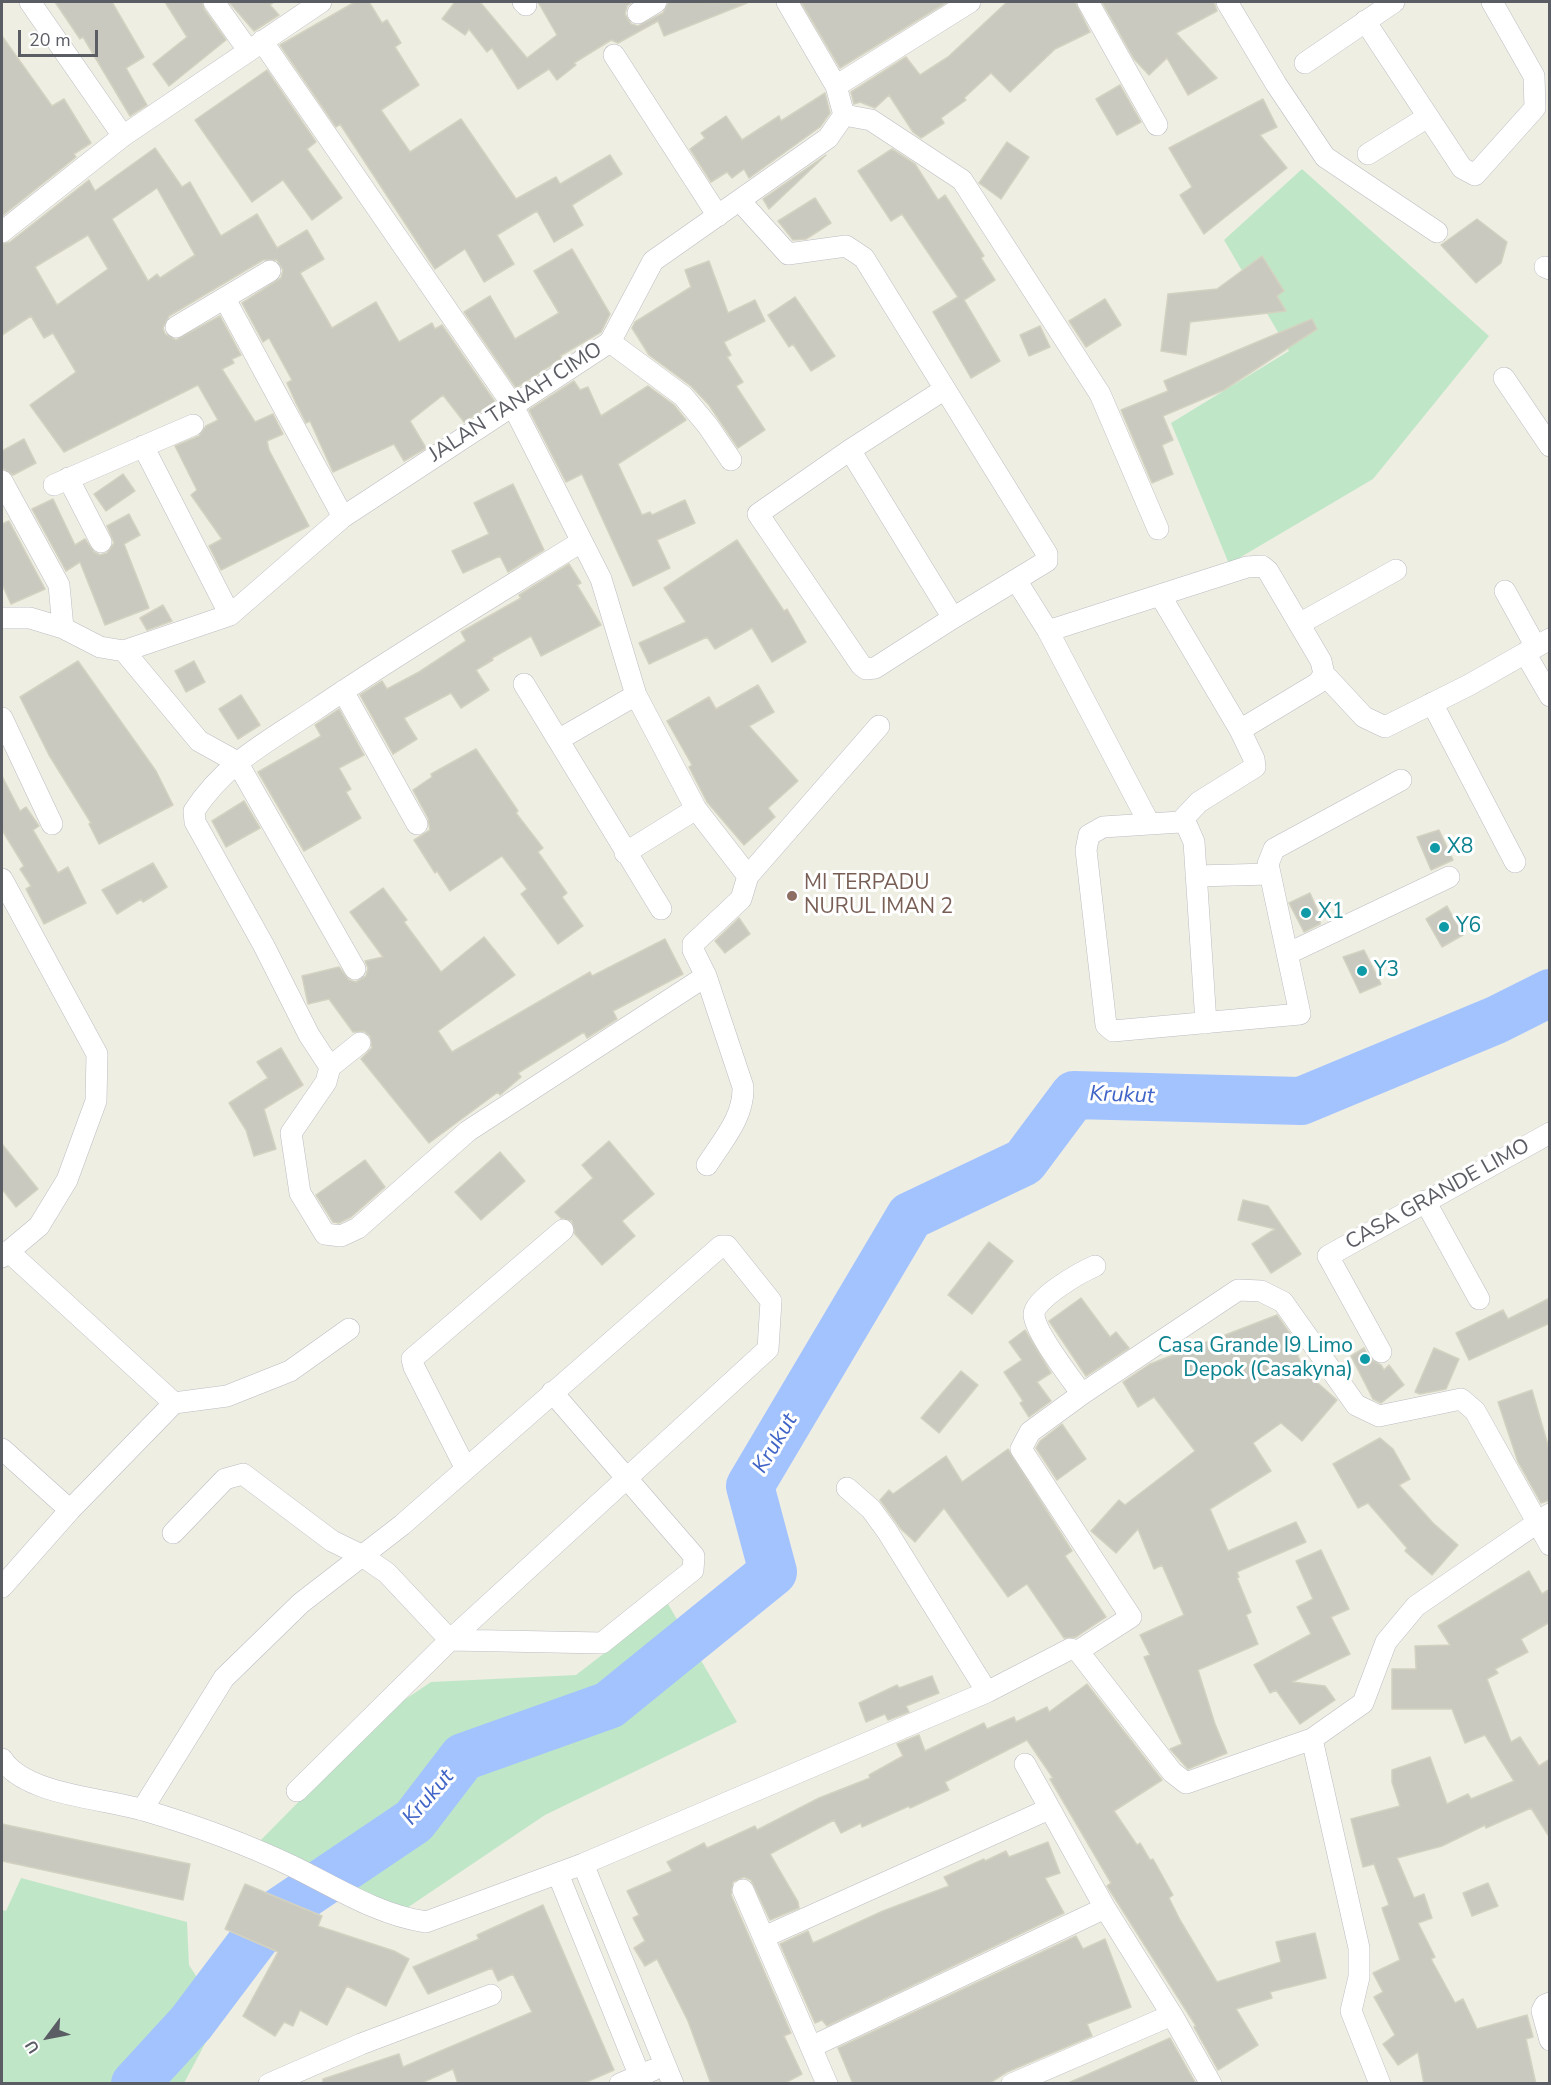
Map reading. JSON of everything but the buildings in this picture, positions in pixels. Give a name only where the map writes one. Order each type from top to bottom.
[{"type":"street","points":[[30,2],[123,136]]},
{"type":"street","points":[[214,2],[255,46],[512,404],[601,579],[636,695],[696,809],[748,876]]},
{"type":"street","points":[[2,232],[123,136],[321,2]]},
{"type":"street","points":[[638,13],[656,2]]},
{"type":"street","points":[[787,2],[836,86],[844,115],[871,120],[962,180],[1100,394],[1158,529]]},
{"type":"street","points":[[836,86],[970,2]]},
{"type":"street","points":[[1088,2],[1157,125]]},
{"type":"street","points":[[1227,2],[1276,84],[1325,157],[1437,232]]},
{"type":"street","points":[[1305,63],[1394,2]]},
{"type":"street","points":[[1365,21],[1426,118],[1462,168],[1475,175],[1535,108],[1534,76],[1491,2]]},
{"type":"street","points":[[614,55],[718,216]]},
{"type":"street","name":"JALAN TANAH CIMO","points":[[124,651],[230,615],[344,517],[512,404],[610,342],[653,261],[828,138],[844,115]]},
{"type":"street","points":[[1368,154],[1426,118]]},
{"type":"street","points":[[740,201],[788,254],[846,246],[864,258],[945,389],[1047,554],[1048,558],[1043,565],[953,618],[875,668],[866,669],[759,518],[760,512],[850,450],[945,389]]},
{"type":"street","points":[[176,327],[270,271]]},
{"type":"street","points":[[225,299],[344,517]]},
{"type":"street","points":[[610,342],[682,396],[708,426],[731,460]]},
{"type":"street","points":[[1504,378],[1550,446]]},
{"type":"street","points":[[101,542],[61,482],[193,425]]},
{"type":"street","points":[[143,446],[230,615]]},
{"type":"street","points":[[850,450],[953,618]]},
{"type":"street","points":[[2,481],[59,585],[63,628]]},
{"type":"street","points":[[330,1067],[309,1035],[264,946],[195,822],[194,811],[214,782],[237,762],[343,691],[581,542]]},
{"type":"street","points":[[1048,631],[1248,567],[1262,566],[1268,571],[1321,661],[1324,674],[1364,717],[1385,727],[1537,646]]},
{"type":"street","points":[[1299,624],[1396,570]]},
{"type":"street","points":[[1016,580],[1048,631],[1123,770],[1149,824]]},
{"type":"street","points":[[1505,591],[1537,646],[1550,696]]},
{"type":"street","points":[[1160,594],[1240,730],[1254,759],[1255,767],[1199,802],[1180,822]]},
{"type":"street","points":[[2,618],[30,618],[63,628],[100,647],[124,651],[198,741],[237,762],[355,969]]},
{"type":"street","points":[[1240,730],[1318,683],[1324,674]]},
{"type":"street","points":[[524,684],[661,909]]},
{"type":"street","points":[[343,691],[417,824]]},
{"type":"street","points":[[558,740],[636,695]]},
{"type":"street","points":[[1432,703],[1515,862]]},
{"type":"street","points":[[2,718],[52,824]]},
{"type":"street","points":[[707,1165],[738,1117],[743,1100],[743,1087],[706,976],[693,950],[693,944],[741,899],[748,876],[879,726]]},
{"type":"street","points":[[1206,1023],[1194,842],[1187,826],[1180,822],[1103,827],[1089,835],[1086,850],[1106,1025],[1113,1031],[1206,1023],[1300,1014],[1268,864],[1274,849],[1401,780]]},
{"type":"street","points":[[625,853],[696,809]]},
{"type":"street","points":[[1196,876],[1270,874]]},
{"type":"street","points":[[1287,954],[1449,877]]},
{"type":"street","points":[[2,879],[97,1054],[96,1101],[68,1180],[39,1226],[5,1254],[174,1403]]},
{"type":"street","points":[[360,1042],[330,1067],[326,1082],[291,1133],[300,1193],[325,1234],[341,1236],[358,1228],[468,1131],[706,976]]},
{"type":"street","name":"CASA GRANDE LIMO","points":[[1381,1352],[1328,1256],[1550,1133]]},
{"type":"street","points":[[1425,1201],[1479,1299]]},
{"type":"street","points":[[466,1469],[412,1359],[563,1230]]},
{"type":"street","points":[[142,1810],[224,1678],[269,1632],[361,1555],[402,1525],[721,1246],[727,1246],[771,1301],[768,1349],[450,1640],[297,1791]]},
{"type":"street","points":[[1082,1394],[1056,1359],[1034,1317],[1036,1309],[1071,1276],[1095,1266]]},
{"type":"street","points":[[2,1759],[9,1770],[28,1782],[142,1810],[240,1842],[327,1885],[406,1919],[426,1922],[558,1874],[987,1692],[1070,1649],[1078,1650],[1131,1617],[1021,1449],[1030,1432],[1082,1394],[1239,1290],[1262,1291],[1283,1302],[1356,1405],[1379,1416],[1461,1399],[1475,1411],[1543,1518],[1550,1545]]},
{"type":"street","points":[[2,1587],[70,1510],[174,1403],[228,1396],[290,1371],[349,1329]]},
{"type":"street","points":[[173,1533],[225,1479],[243,1474],[332,1541],[361,1555],[387,1574],[450,1640],[602,1643],[693,1570],[694,1556],[552,1392]]},
{"type":"street","points":[[2,1449],[70,1510]]},
{"type":"street","points":[[847,1488],[871,1509],[987,1692]]},
{"type":"street","points":[[1078,1650],[1172,1773],[1186,1783],[1312,1739],[1363,1703],[1386,1642],[1416,1606],[1543,1518]]},
{"type":"street","points":[[1312,1739],[1359,1948],[1359,1977],[1351,2010],[1380,2084]]},
{"type":"street","points":[[1025,1764],[1106,1908],[1172,2015],[1211,2084]]},
{"type":"street","points":[[764,1937],[1049,1809]]},
{"type":"street","points":[[558,1874],[634,2081],[669,2074],[584,1864]]},
{"type":"street","points":[[743,1890],[827,2084]]},
{"type":"street","points":[[811,2047],[1106,1908]]},
{"type":"street","points":[[269,2084],[361,2044],[491,1995]]},
{"type":"street","points":[[1550,2004],[1545,2005],[1542,2011],[1550,2040]]},
{"type":"street","points":[[1012,2084],[1172,2015]]},
{"type":"green space","points":[[1302,169],[1489,336],[1373,479],[1229,564],[1171,423],[1289,351],[1224,240]]},
{"type":"green space","points":[[668,1604],[737,1722],[545,1815],[404,1910],[258,1843],[388,1711],[431,1682],[576,1675]]},
{"type":"green space","points":[[21,1878],[187,1922],[189,1965],[221,2014],[184,2083],[2,2083],[2,1910],[6,1911]]},
{"type":"waterway","name":"Krukut","points":[[135,2084],[191,2023],[270,1918],[414,1821],[463,1757],[609,1705],[773,1572],[750,1486],[910,1216],[1024,1162],[1074,1095],[1301,1101],[1496,1020],[1550,993]]},
{"type":"place","name":"X8","points":[[1435,848]]},
{"type":"place","name":"MI TERPADU NURUL IMAN 2","points":[[792,896]]},
{"type":"place","name":"X1","points":[[1306,913]]},
{"type":"place","name":"Y6","points":[[1444,927]]},
{"type":"place","name":"Y3","points":[[1362,971]]},
{"type":"place","name":"Casa Grande I9 Limo Depok (Casakyna)","points":[[1365,1359]]}]
